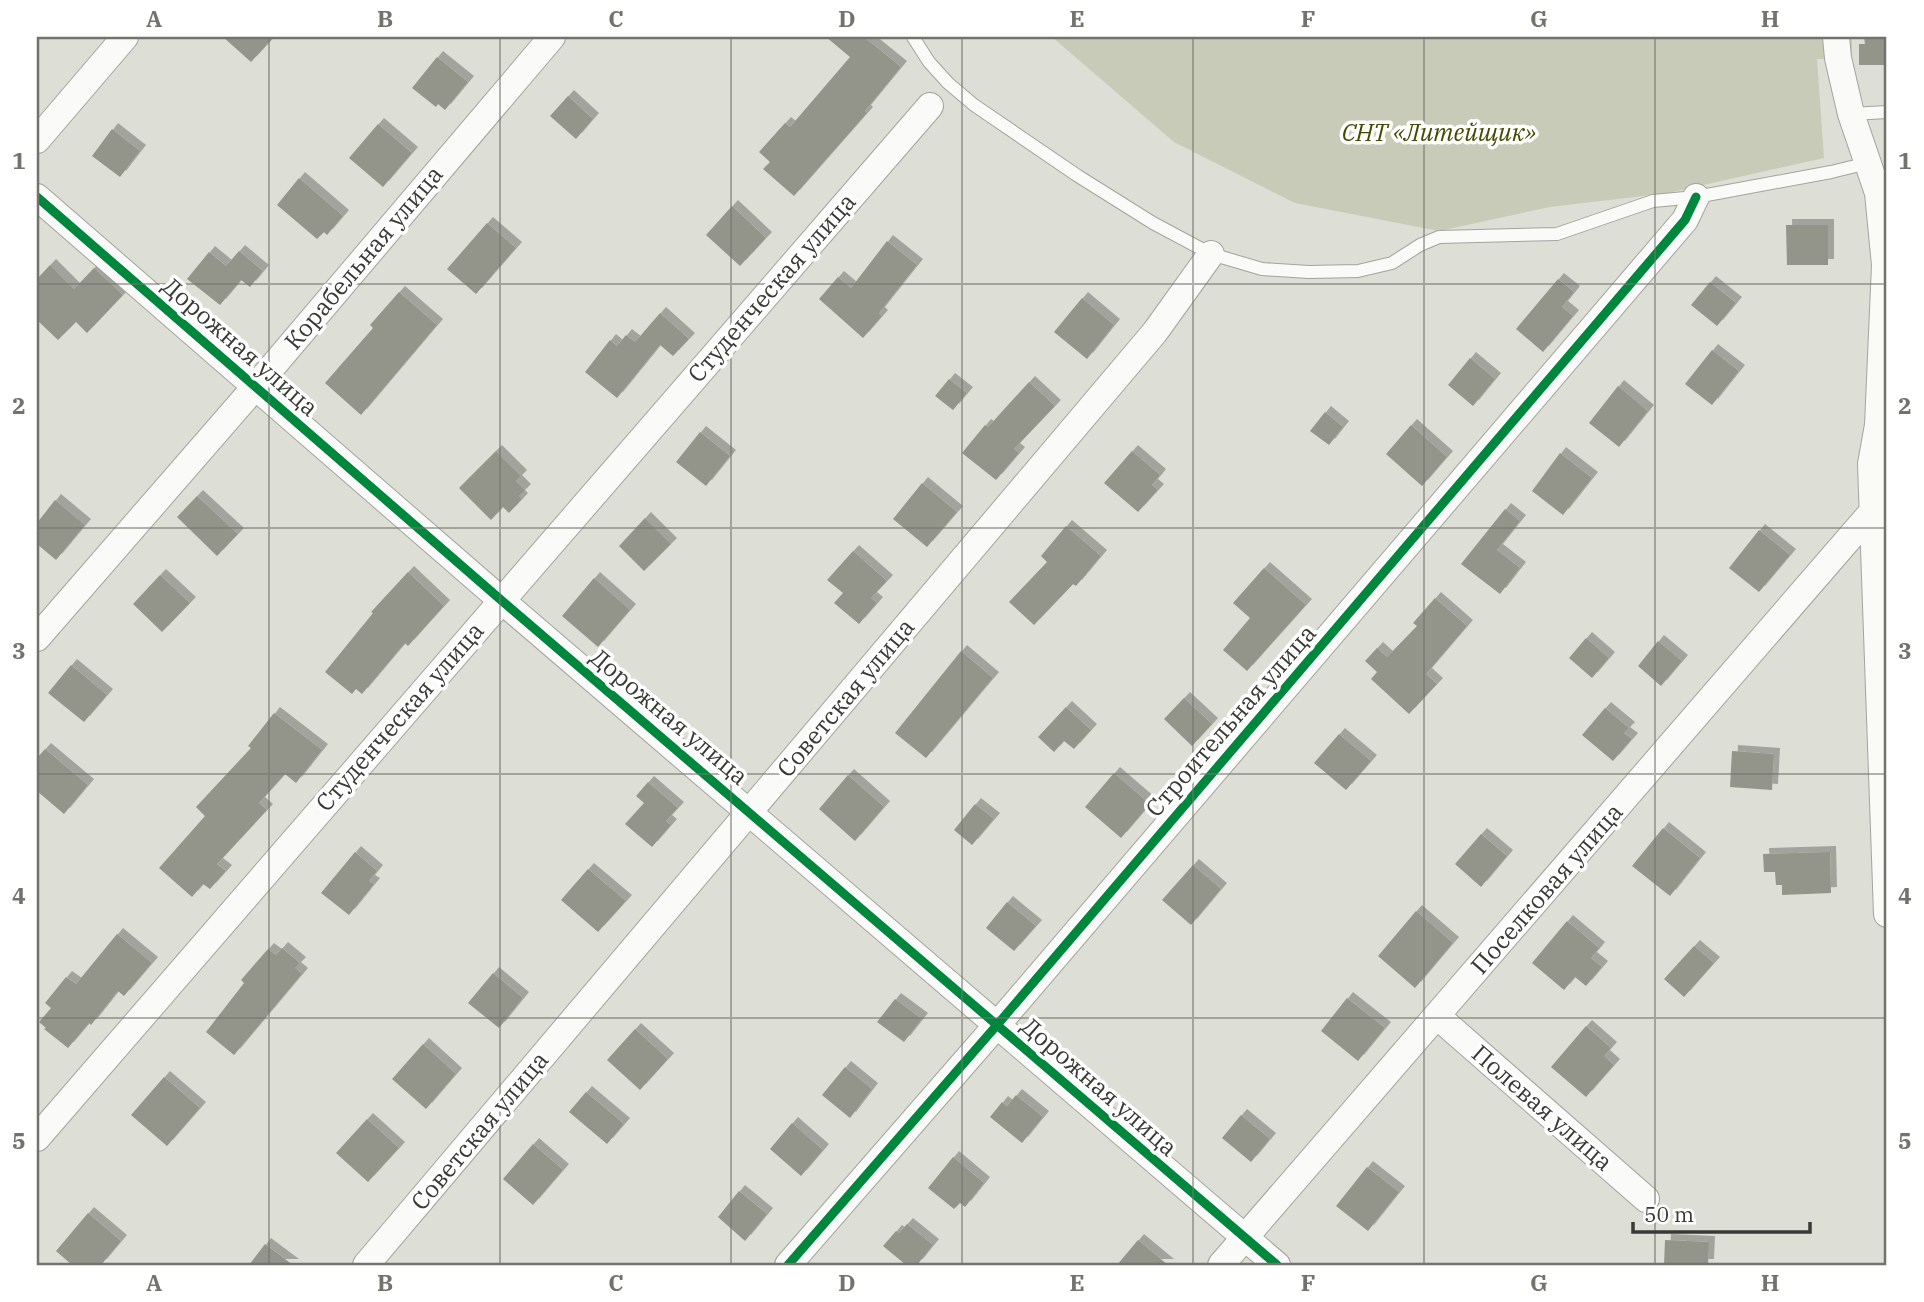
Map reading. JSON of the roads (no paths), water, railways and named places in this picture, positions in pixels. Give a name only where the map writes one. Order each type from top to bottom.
[{"type":"street","points":[[37,140],[125,37]]},
{"type":"street","name":"Корабельная улица","points":[[37,638],[256,386],[552,37]]},
{"type":"street","points":[[1836,37],[1851,114],[1878,193],[1885,265],[1882,425],[1871,464],[1884,700],[1887,914]]},
{"type":"street","name":"Студенческая улица","points":[[37,1138],[930,106]]},
{"type":"street","name":"Дорожная улица","points":[[37,197],[501,600],[1277,1265]]},
{"type":"street","name":"Строительная улица","points":[[788,1265],[997,1025],[1685,220],[1696,197]]},
{"type":"street","name":"Советская улица","points":[[366,1265],[1155,332],[1211,254]]},
{"type":"street","name":"Поселковая улица","points":[[1221,1265],[1872,512]]},
{"type":"street","name":"Полевая улица","points":[[1437,1016],[1646,1199]]},
{"type":"lane","points":[[913,37],[929,62],[974,106],[1078,176],[1153,223],[1211,254],[1262,269],[1358,271],[1392,263],[1420,245],[1439,237],[1557,234],[1653,201],[1696,197],[1868,163]]},
{"type":"lane","points":[[1851,114],[1887,112]]},
{"type":"park label","name":"СНТ «Литейщик»","points":[[1439,133]]}]
